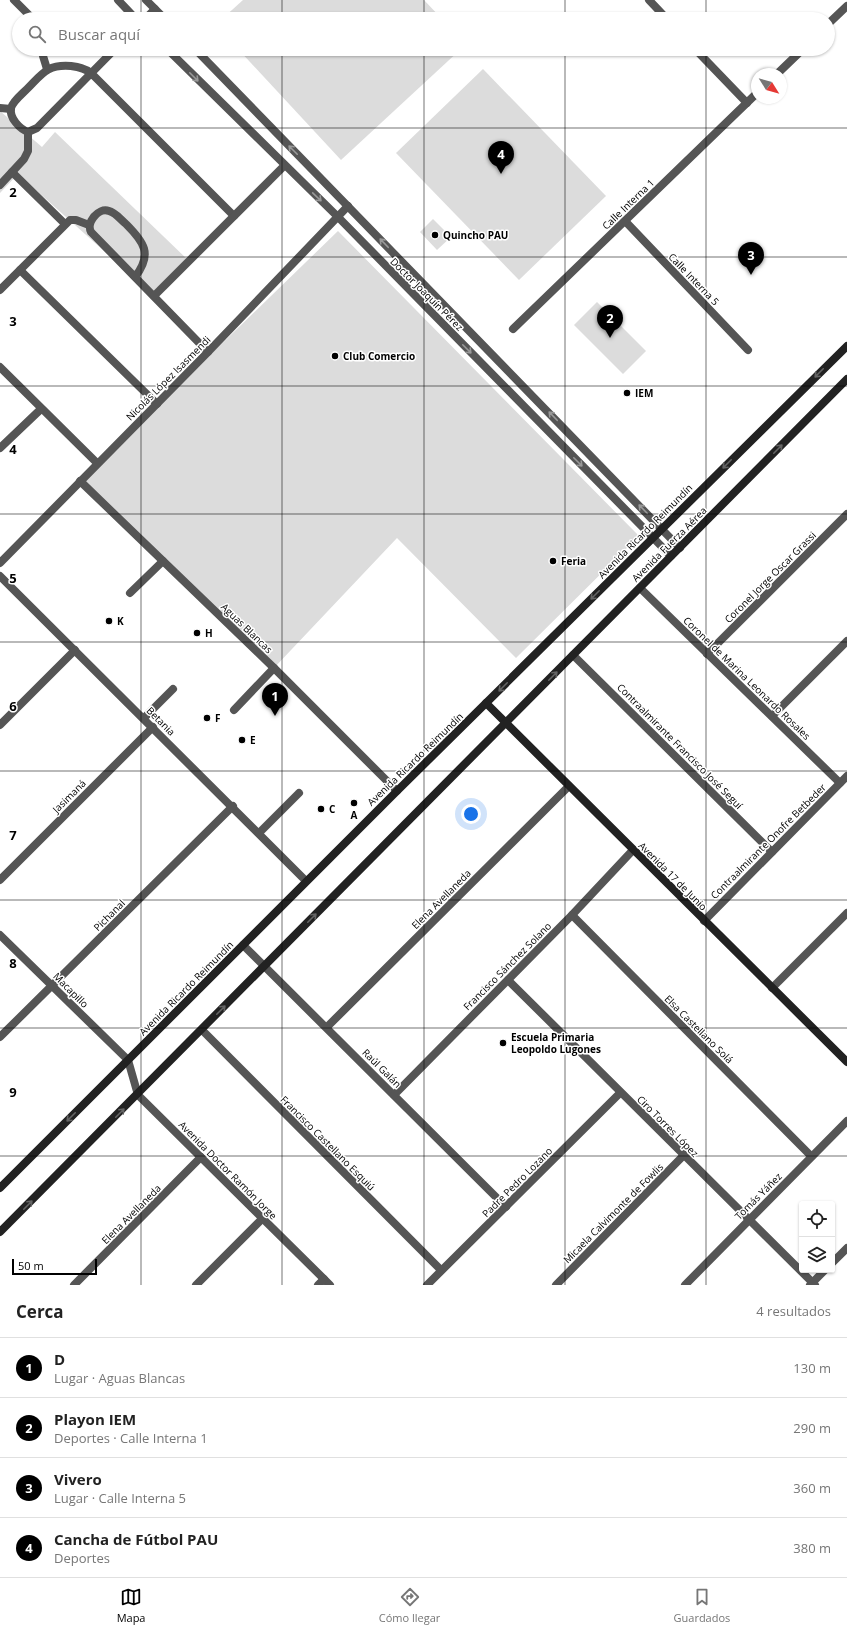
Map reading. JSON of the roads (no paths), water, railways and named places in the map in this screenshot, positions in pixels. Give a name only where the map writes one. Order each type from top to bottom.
[{"type":"street","points":[[14,0],[26,12]]},
{"type":"street","points":[[118,0],[129,12]]},
{"type":"street","points":[[146,0],[158,12]]},
{"type":"street","points":[[649,0],[660,12]]},
{"type":"street","points":[[835,17],[847,6]]},
{"type":"street","points":[[152,12],[155,9]]},
{"type":"street","points":[[42,56],[47,69]]},
{"type":"street","points":[[28,132],[37,128],[108,56]]},
{"type":"street","name":"Doctor Joaquín Pérez","points":[[173,56],[284,166],[338,217],[671,556]]},
{"type":"street","name":"Doctor Joaquín Pérez","points":[[202,56],[680,548]]},
{"type":"street","points":[[702,56],[747,103]]},
{"type":"street","points":[[783,68],[796,56]]},
{"type":"street","points":[[0,185],[28,151],[28,132],[12,118],[11,109],[14,102],[47,69],[60,65],[81,68],[91,73],[234,216]]},
{"type":"street","name":"Calle Interna 1","points":[[512,329],[751,99]]},
{"type":"street","points":[[0,108],[11,109]]},
{"type":"street","points":[[154,296],[284,166]]},
{"type":"street","points":[[12,172],[65,224]]},
{"type":"street","name":"Nicolás López Isasmendi","points":[[0,563],[208,352],[348,206]]},
{"type":"street","points":[[89,225],[99,212],[109,211],[139,237],[145,249],[145,257],[144,264],[135,277]]},
{"type":"street","points":[[0,290],[65,224],[70,220],[76,220],[89,225],[92,232],[208,352]]},
{"type":"street","name":"Calle Interna 5","points":[[625,221],[748,350]]},
{"type":"street","points":[[20,270],[157,404]]},
{"type":"street","name":"Avenida Ricardo Reimundín","points":[[0,1188],[306,881],[847,346]]},
{"type":"street","points":[[0,367],[97,463]]},
{"type":"street","name":"Avenida Fuerza Aérea","points":[[506,723],[847,379]]},
{"type":"street","points":[[0,448],[41,409]]},
{"type":"street","name":"Aguas Blancas","points":[[80,481],[274,668],[397,791]]},
{"type":"street","name":"Coronel Jorge Oscar Grassi","points":[[707,654],[847,514]]},
{"type":"street","points":[[130,593],[163,561]]},
{"type":"street","name":"Betania","points":[[0,576],[153,726],[306,881]]},
{"type":"street","name":"Coronel de Marina Leonardo Rosales","points":[[640,588],[840,783]]},
{"type":"street","points":[[772,716],[847,641]]},
{"type":"street","points":[[0,725],[75,650]]},
{"type":"street","name":"Contraalmirante Francisco José Seguí","points":[[573,655],[772,852]]},
{"type":"street","points":[[234,710],[274,668]]},
{"type":"street","points":[[144,718],[173,689]]},
{"type":"street","name":"Avenida 17 de Junio","points":[[486,703],[704,921],[845,1057]]},
{"type":"street","points":[[0,1232],[138,1095],[506,723]]},
{"type":"street","name":"Jasimaná","points":[[0,880],[153,726]]},
{"type":"street","name":"Contraalmirante Onofre Betbeder","points":[[704,921],[847,776]]},
{"type":"street","name":"Elena Avellaneda","points":[[327,1027],[569,786]]},
{"type":"street","points":[[259,833],[299,794]]},
{"type":"street","name":"Pichanal","points":[[0,1037],[233,806]]},
{"type":"street","name":"Francisco Sánchez Solano","points":[[394,1095],[572,915],[633,850]]},
{"type":"street","points":[[772,988],[847,913]]},
{"type":"street","name":"Elsa Castellano Solá","points":[[572,915],[811,1156]]},
{"type":"street","name":"Macapillo","points":[[0,935],[53,985],[128,1060]]},
{"type":"street","name":"Raúl Galán","points":[[243,945],[506,1206]]},
{"type":"street","name":"Ciro Torres López","points":[[508,980],[813,1284]]},
{"type":"street","name":"Francisco Castellano Esquiú","points":[[202,1030],[441,1270]]},
{"type":"street","name":"Avenida Doctor Ramón Jorge","points":[[128,1060],[138,1095],[263,1218],[324,1283]]},
{"type":"street","name":"Padre Pedro Lozano","points":[[426,1285],[620,1093]]},
{"type":"street","name":"Tomás Yáñez","points":[[685,1285],[847,1121]]},
{"type":"street","name":"Micaela Calvimonte de Fowlis","points":[[556,1285],[684,1156]]},
{"type":"street","name":"Elena Avellaneda","points":[[74,1285],[201,1157]]},
{"type":"street","points":[[196,1285],[263,1218]]},
{"type":"street","points":[[835,1260],[847,1248]]},
{"type":"street","points":[[813,1284],[822,1273]]},
{"type":"place","name":"Cancha de Fútbol PAU","points":[[501,174]]},
{"type":"place","name":"Quincho PAU","points":[[435,235]]},
{"type":"place","name":"Vivero","points":[[751,275]]},
{"type":"place","name":"Playon IEM","points":[[610,338]]},
{"type":"place","name":"Club Comercio","points":[[335,356]]},
{"type":"place","name":"IEM","points":[[627,393]]},
{"type":"place","name":"Feria","points":[[553,561]]},
{"type":"place","name":"K","points":[[109,621]]},
{"type":"place","name":"H","points":[[197,633]]},
{"type":"place","name":"D","points":[[275,716]]},
{"type":"place","name":"F","points":[[207,718]]},
{"type":"place","name":"E","points":[[242,740]]},
{"type":"place","name":"A","points":[[354,803]]},
{"type":"place","name":"C","points":[[321,809]]},
{"type":"place","name":"Escuela Primaria Leopoldo Lugones","points":[[503,1043]]}]
